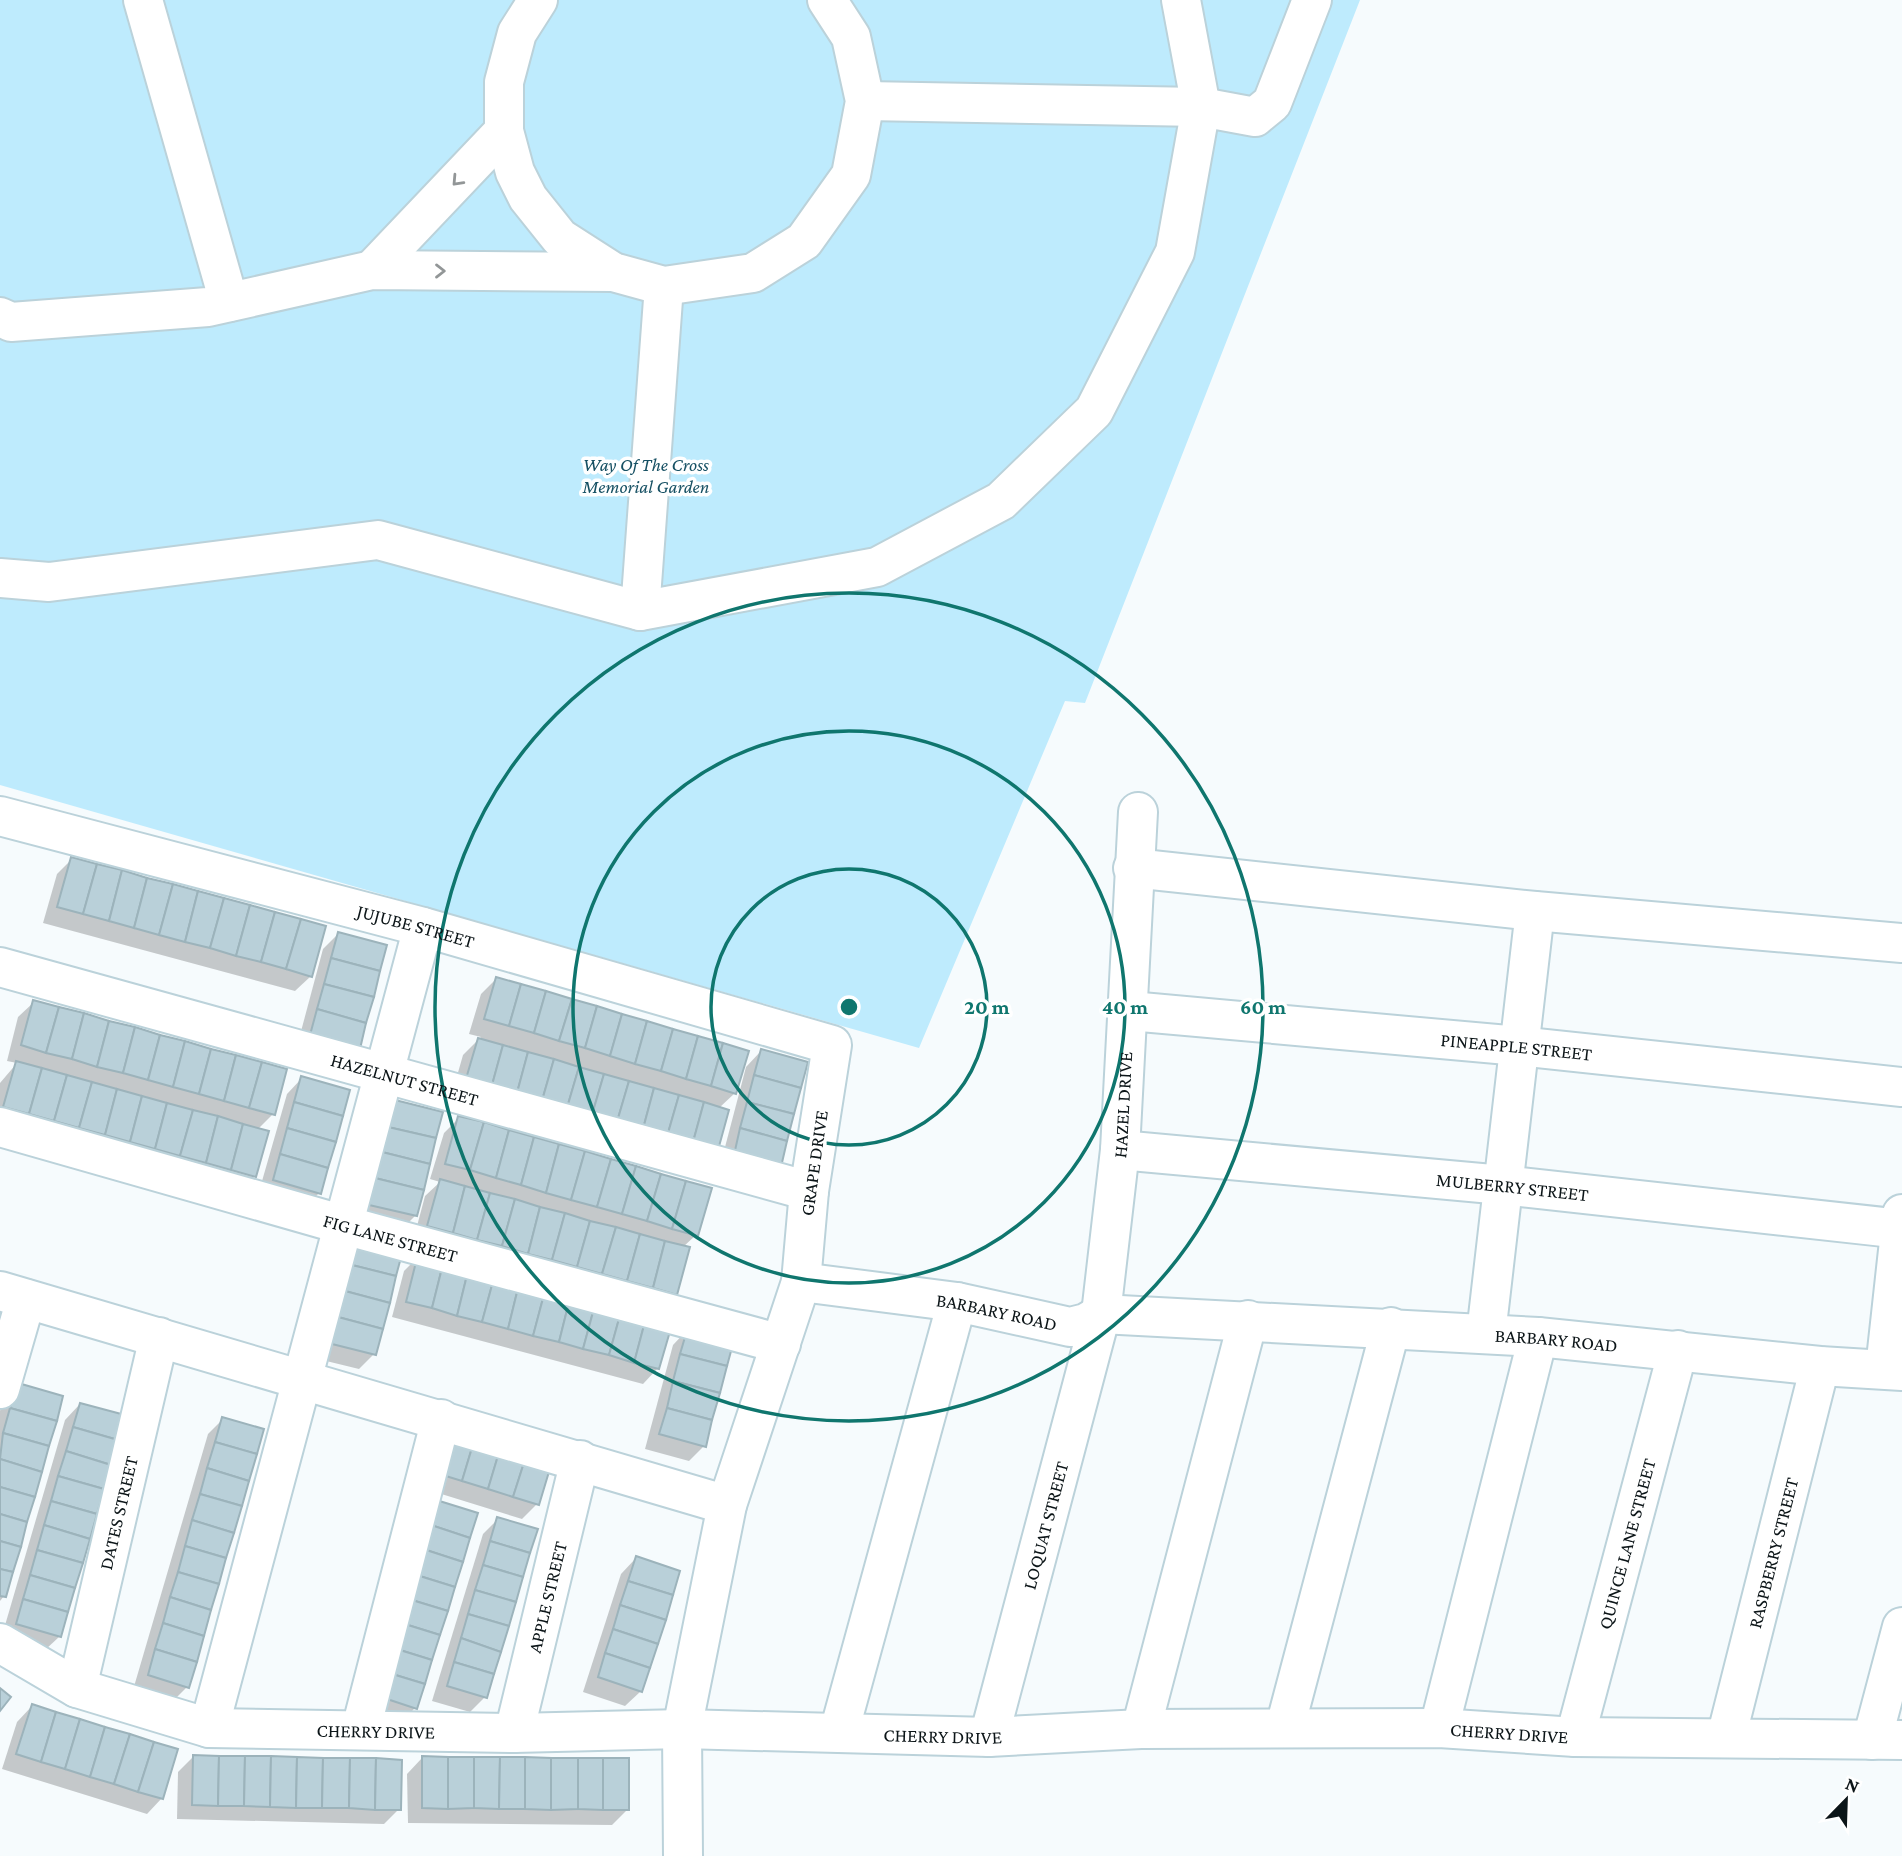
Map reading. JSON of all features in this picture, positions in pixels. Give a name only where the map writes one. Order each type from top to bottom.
[{"type":"street","points":[[143,0],[229,302]]},
{"type":"street","points":[[538,0],[517,33],[504,82],[504,131],[515,172],[528,198],[560,238],[613,272]]},
{"type":"street","points":[[0,317],[11,322],[208,307],[372,270],[613,272],[664,285],[752,273],[804,241],[851,175],[865,102],[851,37],[827,0]]},
{"type":"street","points":[[0,578],[49,582],[378,540],[640,611],[877,568],[1001,501],[1094,411],[1107,387],[1175,252],[1201,107],[1181,0]]},
{"type":"street","points":[[865,102],[1201,107],[1255,117],[1272,103],[1312,0]]},
{"type":"street","points":[[372,270],[504,131]]},
{"type":"street","points":[[640,611],[664,285]]},
{"type":"street","name":"HAZEL DRIVE","points":[[1101,1314],[1120,1150],[1130,1011],[1133,868],[1139,812]]},
{"type":"street","name":"JUJUBE STREET","points":[[0,816],[423,927],[832,1045]]},
{"type":"street","points":[[1133,868],[1535,911],[1902,943]]},
{"type":"street","points":[[1486,1334],[1535,911]]},
{"type":"street","points":[[209,1728],[299,1376],[344,1225],[423,927]]},
{"type":"street","name":"HAZELNUT STREET","points":[[0,967],[809,1191]]},
{"type":"street","name":"PINEAPPLE STREET","points":[[1130,1011],[1519,1046],[1902,1087]]},
{"type":"street","name":"GRAPE DRIVE","points":[[801,1282],[809,1191],[832,1045]]},
{"type":"street","name":"FIG LANE STREET","points":[[0,1127],[344,1225],[781,1344]]},
{"type":"street","name":"MULBERRY STREET","points":[[1120,1150],[1901,1224]]},
{"type":"street","points":[[1894,1370],[1901,1224]]},
{"type":"street","points":[[683,1856],[682,1729],[727,1505],[801,1282]]},
{"type":"street","name":"BARBARY ROAD","points":[[801,1282],[957,1303],[1034,1322],[1070,1327],[1086,1323],[1101,1314],[1391,1327],[1538,1337],[1820,1366],[1894,1370]]},
{"type":"street","points":[[0,1390],[13,1295],[299,1376],[727,1505]]},
{"type":"street","points":[[839,1732],[957,1303]]},
{"type":"street","name":"LOQUAT STREET","points":[[989,1737],[1101,1314]]},
{"type":"street","points":[[1141,1729],[1248,1320]]},
{"type":"street","points":[[1285,1727],[1391,1327]]},
{"type":"street","name":"DATES STREET","points":[[77,1688],[159,1337]]},
{"type":"street","points":[[1439,1728],[1538,1337]]},
{"type":"street","name":"QUINCE LANE STREET","points":[[1575,1737],[1678,1350]]},
{"type":"street","name":"RASPBERRY STREET","points":[[1726,1738],[1820,1366]]},
{"type":"street","points":[[361,1729],[441,1419]]},
{"type":"street","name":"APPLE STREET","points":[[514,1733],[580,1460]]},
{"type":"street","points":[[1887,1740],[1902,1627]]},
{"type":"street","name":"CHERRY DRIVE","points":[[0,1643],[77,1688],[209,1728],[514,1733],[682,1729],[989,1737],[1141,1729],[1439,1728],[1575,1737],[1887,1740]]},
{"type":"green space","name":"Way Of The Cross Memorial Garden","points":[[0,0],[1360,0],[1085,703],[1065,701],[919,1048],[0,785]]},
{"type":"building","points":[[71,857],[97,864],[83,914],[57,907]]},
{"type":"building","points":[[97,864],[122,870],[109,921],[83,914]]},
{"type":"building","points":[[122,870],[147,878],[134,928],[109,921]]},
{"type":"building","points":[[147,878],[173,884],[159,935],[134,928]]},
{"type":"building","points":[[173,884],[198,891],[185,942],[159,935]]},
{"type":"building","points":[[198,891],[224,898],[210,948],[185,942]]},
{"type":"building","points":[[224,898],[250,905],[236,956],[210,948]]},
{"type":"building","points":[[250,905],[275,912],[261,962],[236,956]]},
{"type":"building","points":[[275,912],[301,919],[286,969],[261,962]]},
{"type":"building","points":[[301,919],[326,926],[312,977],[286,969]]},
{"type":"building","points":[[338,932],[387,945],[380,971],[331,958]]},
{"type":"building","points":[[331,958],[380,971],[374,997],[324,984]]},
{"type":"building","points":[[496,977],[521,984],[509,1026],[484,1019]]},
{"type":"building","points":[[324,984],[374,997],[366,1023],[317,1009]]},
{"type":"building","points":[[521,984],[546,991],[534,1033],[509,1026]]},
{"type":"building","points":[[546,991],[572,999],[559,1041],[534,1033]]},
{"type":"building","points":[[572,999],[597,1006],[585,1048],[559,1041]]},
{"type":"building","points":[[33,1000],[59,1007],[46,1053],[21,1045]]},
{"type":"building","points":[[597,1006],[622,1014],[610,1056],[585,1048]]},
{"type":"building","points":[[59,1007],[84,1013],[72,1059],[46,1053]]},
{"type":"building","points":[[317,1009],[366,1023],[360,1049],[310,1035]]},
{"type":"building","points":[[84,1013],[109,1021],[97,1067],[72,1059]]},
{"type":"building","points":[[622,1014],[647,1021],[635,1064],[610,1056]]},
{"type":"building","points":[[109,1021],[135,1027],[123,1073],[97,1067]]},
{"type":"building","points":[[647,1021],[673,1029],[661,1071],[635,1064]]},
{"type":"building","points":[[135,1027],[160,1035],[148,1080],[123,1073]]},
{"type":"building","points":[[673,1029],[698,1036],[686,1079],[661,1071]]},
{"type":"building","points":[[160,1035],[185,1041],[173,1087],[148,1080]]},
{"type":"building","points":[[698,1036],[723,1043],[711,1086],[686,1079]]},
{"type":"building","points":[[478,1038],[503,1045],[489,1096],[463,1089]]},
{"type":"building","points":[[185,1041],[211,1049],[199,1094],[173,1087]]},
{"type":"building","points":[[723,1043],[749,1051],[736,1094],[711,1086]]},
{"type":"building","points":[[503,1045],[528,1052],[514,1104],[489,1096]]},
{"type":"building","points":[[211,1049],[236,1055],[224,1101],[199,1094]]},
{"type":"building","points":[[761,1049],[808,1062],[801,1088],[754,1075]]},
{"type":"building","points":[[528,1052],[554,1059],[539,1111],[514,1104]]},
{"type":"building","points":[[236,1055],[262,1062],[249,1108],[224,1101]]},
{"type":"building","points":[[554,1059],[579,1067],[564,1118],[539,1111]]},
{"type":"building","points":[[16,1061],[42,1068],[29,1114],[3,1107]]},
{"type":"building","points":[[262,1062],[287,1069],[275,1115],[249,1108]]},
{"type":"building","points":[[579,1067],[604,1074],[589,1125],[564,1118]]},
{"type":"building","points":[[42,1068],[67,1075],[54,1121],[29,1114]]},
{"type":"building","points":[[604,1074],[629,1081],[614,1132],[589,1125]]},
{"type":"building","points":[[67,1075],[92,1082],[79,1128],[54,1121]]},
{"type":"building","points":[[754,1075],[801,1088],[794,1114],[747,1102]]},
{"type":"building","points":[[301,1076],[350,1090],[343,1116],[294,1102]]},
{"type":"building","points":[[629,1081],[654,1088],[640,1140],[614,1132]]},
{"type":"building","points":[[92,1082],[117,1089],[105,1135],[79,1128]]},
{"type":"building","points":[[654,1088],[679,1095],[664,1147],[640,1140]]},
{"type":"building","points":[[117,1089],[142,1096],[130,1142],[105,1135]]},
{"type":"building","points":[[679,1095],[704,1102],[690,1153],[664,1147]]},
{"type":"building","points":[[142,1096],[167,1103],[155,1149],[130,1142]]},
{"type":"building","points":[[395,1100],[443,1112],[436,1138],[388,1127]]},
{"type":"building","points":[[294,1102],[343,1116],[336,1142],[287,1128]]},
{"type":"building","points":[[704,1102],[729,1110],[715,1161],[690,1153]]},
{"type":"building","points":[[747,1102],[794,1114],[787,1141],[740,1128]]},
{"type":"building","points":[[167,1103],[193,1110],[180,1156],[155,1149]]},
{"type":"building","points":[[193,1110],[218,1116],[206,1163],[180,1156]]},
{"type":"building","points":[[218,1116],[243,1124],[231,1170],[206,1163]]},
{"type":"building","points":[[458,1116],[484,1122],[470,1170],[445,1164]]},
{"type":"building","points":[[484,1122],[509,1130],[496,1178],[470,1170]]},
{"type":"building","points":[[243,1124],[269,1131],[256,1177],[231,1170]]},
{"type":"building","points":[[388,1127],[436,1138],[430,1164],[382,1152]]},
{"type":"building","points":[[287,1128],[336,1142],[328,1168],[280,1154]]},
{"type":"building","points":[[740,1128],[787,1141],[781,1167],[734,1155]]},
{"type":"building","points":[[509,1130],[534,1137],[521,1185],[496,1178]]},
{"type":"building","points":[[534,1137],[559,1144],[546,1193],[521,1185]]},
{"type":"building","points":[[559,1144],[585,1151],[571,1200],[546,1193]]},
{"type":"building","points":[[585,1151],[611,1159],[597,1207],[571,1200]]},
{"type":"building","points":[[382,1152],[430,1164],[424,1190],[375,1178]]},
{"type":"building","points":[[280,1154],[328,1168],[321,1194],[273,1180]]},
{"type":"building","points":[[611,1159],[636,1166],[622,1214],[597,1207]]},
{"type":"building","points":[[636,1166],[661,1174],[647,1221],[622,1214]]},
{"type":"building","points":[[661,1174],[686,1181],[672,1229],[647,1221]]},
{"type":"building","points":[[375,1178],[424,1190],[417,1216],[369,1205]]},
{"type":"building","points":[[440,1179],[465,1186],[453,1233],[427,1226]]},
{"type":"building","points":[[686,1181],[712,1188],[698,1236],[672,1229]]},
{"type":"building","points":[[465,1186],[490,1193],[477,1240],[453,1233]]},
{"type":"building","points":[[490,1193],[515,1199],[502,1246],[477,1240]]},
{"type":"building","points":[[515,1199],[540,1207],[528,1254],[502,1246]]},
{"type":"building","points":[[540,1207],[565,1213],[552,1260],[528,1254]]},
{"type":"building","points":[[565,1213],[590,1221],[577,1267],[552,1260]]},
{"type":"building","points":[[590,1221],[616,1227],[602,1274],[577,1267]]},
{"type":"building","points":[[616,1227],[640,1234],[627,1281],[602,1274]]},
{"type":"building","points":[[640,1234],[665,1241],[653,1288],[627,1281]]},
{"type":"building","points":[[360,1238],[403,1250],[396,1276],[352,1265]]},
{"type":"building","points":[[665,1241],[690,1247],[677,1295],[653,1288]]},
{"type":"building","points":[[418,1254],[444,1260],[432,1308],[406,1302]]},
{"type":"building","points":[[444,1260],[469,1267],[457,1316],[432,1308]]},
{"type":"building","points":[[352,1265],[396,1276],[390,1303],[345,1291]]},
{"type":"building","points":[[469,1267],[495,1274],[482,1322],[457,1316]]},
{"type":"building","points":[[495,1274],[520,1280],[508,1329],[482,1322]]},
{"type":"building","points":[[520,1280],[546,1287],[533,1336],[508,1329]]},
{"type":"building","points":[[546,1287],[571,1294],[559,1342],[533,1336]]},
{"type":"building","points":[[345,1291],[390,1303],[383,1329],[338,1317]]},
{"type":"building","points":[[571,1294],[596,1301],[583,1349],[559,1342]]},
{"type":"building","points":[[596,1301],[622,1308],[609,1355],[583,1349]]},
{"type":"building","points":[[622,1308],[647,1314],[634,1363],[609,1355]]},
{"type":"building","points":[[647,1314],[673,1321],[659,1369],[634,1363]]},
{"type":"building","points":[[338,1317],[383,1329],[376,1355],[332,1344]]},
{"type":"building","points":[[688,1327],[734,1340],[727,1366],[680,1354]]},
{"type":"building","points":[[680,1354],[727,1366],[720,1393],[673,1381]]},
{"type":"building","points":[[673,1381],[720,1393],[712,1420],[667,1408]]},
{"type":"building","points":[[18,1383],[63,1396],[57,1421],[10,1408]]},
{"type":"building","points":[[80,1403],[125,1415],[118,1440],[73,1427]]},
{"type":"building","points":[[10,1408],[57,1421],[49,1446],[3,1433]]},
{"type":"building","points":[[667,1408],[712,1420],[706,1447],[659,1434]]},
{"type":"building","points":[[222,1417],[264,1429],[257,1454],[215,1442]]},
{"type":"building","points":[[452,1423],[477,1431],[462,1481],[436,1473]]},
{"type":"building","points":[[73,1427],[118,1440],[111,1465],[66,1451]]},
{"type":"building","points":[[477,1431],[503,1439],[488,1489],[462,1481]]},
{"type":"building","points":[[3,1433],[49,1446],[42,1472],[0,1459]]},
{"type":"building","points":[[503,1439],[529,1447],[513,1497],[488,1489]]},
{"type":"building","points":[[215,1442],[257,1454],[249,1481],[207,1468]]},
{"type":"building","points":[[529,1447],[554,1455],[539,1505],[513,1497]]},
{"type":"building","points":[[66,1451],[111,1465],[104,1489],[58,1476]]},
{"type":"building","points":[[0,1459],[42,1472],[35,1497],[0,1487]]},
{"type":"building","points":[[207,1468],[249,1481],[242,1506],[200,1494]]},
{"type":"building","points":[[58,1476],[104,1489],[97,1514],[51,1501]]},
{"type":"building","points":[[0,1487],[35,1497],[27,1522],[0,1514]]},
{"type":"building","points":[[200,1494],[242,1506],[234,1533],[192,1520]]},
{"type":"building","points":[[433,1499],[478,1513],[470,1538],[425,1523]]},
{"type":"building","points":[[51,1501],[97,1514],[90,1539],[44,1525]]},
{"type":"building","points":[[0,1514],[27,1522],[21,1547],[0,1541]]},
{"type":"building","points":[[497,1517],[538,1529],[530,1553],[490,1541]]},
{"type":"building","points":[[192,1520],[234,1533],[226,1558],[185,1546]]},
{"type":"building","points":[[425,1523],[470,1538],[463,1562],[417,1547]]},
{"type":"building","points":[[44,1525],[90,1539],[83,1563],[37,1550]]},
{"type":"building","points":[[0,1541],[21,1547],[13,1572],[0,1569]]},
{"type":"building","points":[[490,1541],[530,1553],[523,1577],[483,1565]]},
{"type":"building","points":[[185,1546],[226,1558],[219,1584],[178,1572]]},
{"type":"building","points":[[417,1547],[463,1562],[455,1587],[410,1573]]},
{"type":"building","points":[[37,1550],[83,1563],[75,1588],[30,1575]]},
{"type":"building","points":[[636,1556],[680,1571],[673,1595],[628,1581]]},
{"type":"building","points":[[483,1565],[523,1577],[516,1602],[475,1590]]},
{"type":"building","points":[[0,1569],[13,1572],[6,1597],[0,1596]]},
{"type":"building","points":[[178,1572],[219,1584],[211,1610],[170,1597]]},
{"type":"building","points":[[410,1573],[455,1587],[448,1611],[402,1597]]},
{"type":"building","points":[[30,1575],[75,1588],[68,1612],[23,1599]]},
{"type":"building","points":[[628,1581],[673,1595],[666,1620],[620,1605]]},
{"type":"building","points":[[475,1590],[516,1602],[509,1626],[468,1614]]},
{"type":"building","points":[[170,1597],[211,1610],[204,1636],[163,1623]]},
{"type":"building","points":[[402,1597],[448,1611],[440,1635],[395,1621]]},
{"type":"building","points":[[23,1599],[68,1612],[61,1637],[16,1624]]},
{"type":"building","points":[[620,1605],[666,1620],[658,1644],[613,1629]]},
{"type":"building","points":[[468,1614],[509,1626],[501,1652],[461,1638]]},
{"type":"building","points":[[395,1621],[440,1635],[432,1660],[387,1646]]},
{"type":"building","points":[[163,1623],[204,1636],[197,1662],[155,1649]]},
{"type":"building","points":[[613,1629],[658,1644],[650,1668],[605,1653]]},
{"type":"building","points":[[461,1638],[501,1652],[494,1674],[454,1662]]},
{"type":"building","points":[[387,1646],[432,1660],[425,1684],[379,1670]]},
{"type":"building","points":[[155,1649],[197,1662],[189,1688],[148,1675]]},
{"type":"building","points":[[605,1653],[650,1668],[642,1692],[598,1677]]},
{"type":"building","points":[[454,1662],[494,1674],[487,1698],[447,1686]]},
{"type":"building","points":[[379,1670],[425,1684],[417,1709],[372,1694]]},
{"type":"building","points":[[0,1688],[11,1697],[0,1711]]},
{"type":"building","points":[[32,1704],[56,1712],[41,1762],[16,1754]]},
{"type":"building","points":[[56,1712],[80,1719],[65,1769],[41,1762]]},
{"type":"building","points":[[80,1719],[105,1727],[90,1777],[65,1769]]},
{"type":"building","points":[[105,1727],[130,1734],[114,1784],[90,1777]]},
{"type":"building","points":[[130,1734],[154,1742],[138,1792],[114,1784]]},
{"type":"building","points":[[154,1742],[178,1749],[163,1799],[138,1792]]},
{"type":"building","points":[[193,1755],[219,1756],[218,1806],[192,1805]]},
{"type":"building","points":[[219,1756],[245,1756],[244,1806],[218,1806]]},
{"type":"building","points":[[245,1756],[271,1756],[270,1807],[244,1806]]},
{"type":"building","points":[[271,1756],[297,1757],[296,1808],[270,1807]]},
{"type":"building","points":[[422,1756],[448,1757],[448,1809],[422,1808]]},
{"type":"building","points":[[297,1757],[323,1758],[322,1808],[296,1808]]},
{"type":"building","points":[[448,1757],[474,1757],[474,1808],[448,1809]]},
{"type":"building","points":[[474,1757],[500,1757],[499,1809],[474,1808]]},
{"type":"building","points":[[500,1757],[525,1757],[525,1809],[499,1809]]},
{"type":"building","points":[[525,1757],[551,1758],[551,1810],[525,1809]]},
{"type":"building","points":[[323,1758],[350,1758],[349,1808],[322,1808]]},
{"type":"building","points":[[350,1758],[376,1758],[375,1810],[349,1808]]},
{"type":"building","points":[[376,1758],[402,1760],[401,1810],[375,1810]]},
{"type":"building","points":[[551,1758],[578,1758],[578,1809],[551,1810]]},
{"type":"building","points":[[578,1758],[603,1758],[603,1810],[578,1809]]},
{"type":"building","points":[[603,1758],[629,1758],[629,1810],[603,1810]]}]
